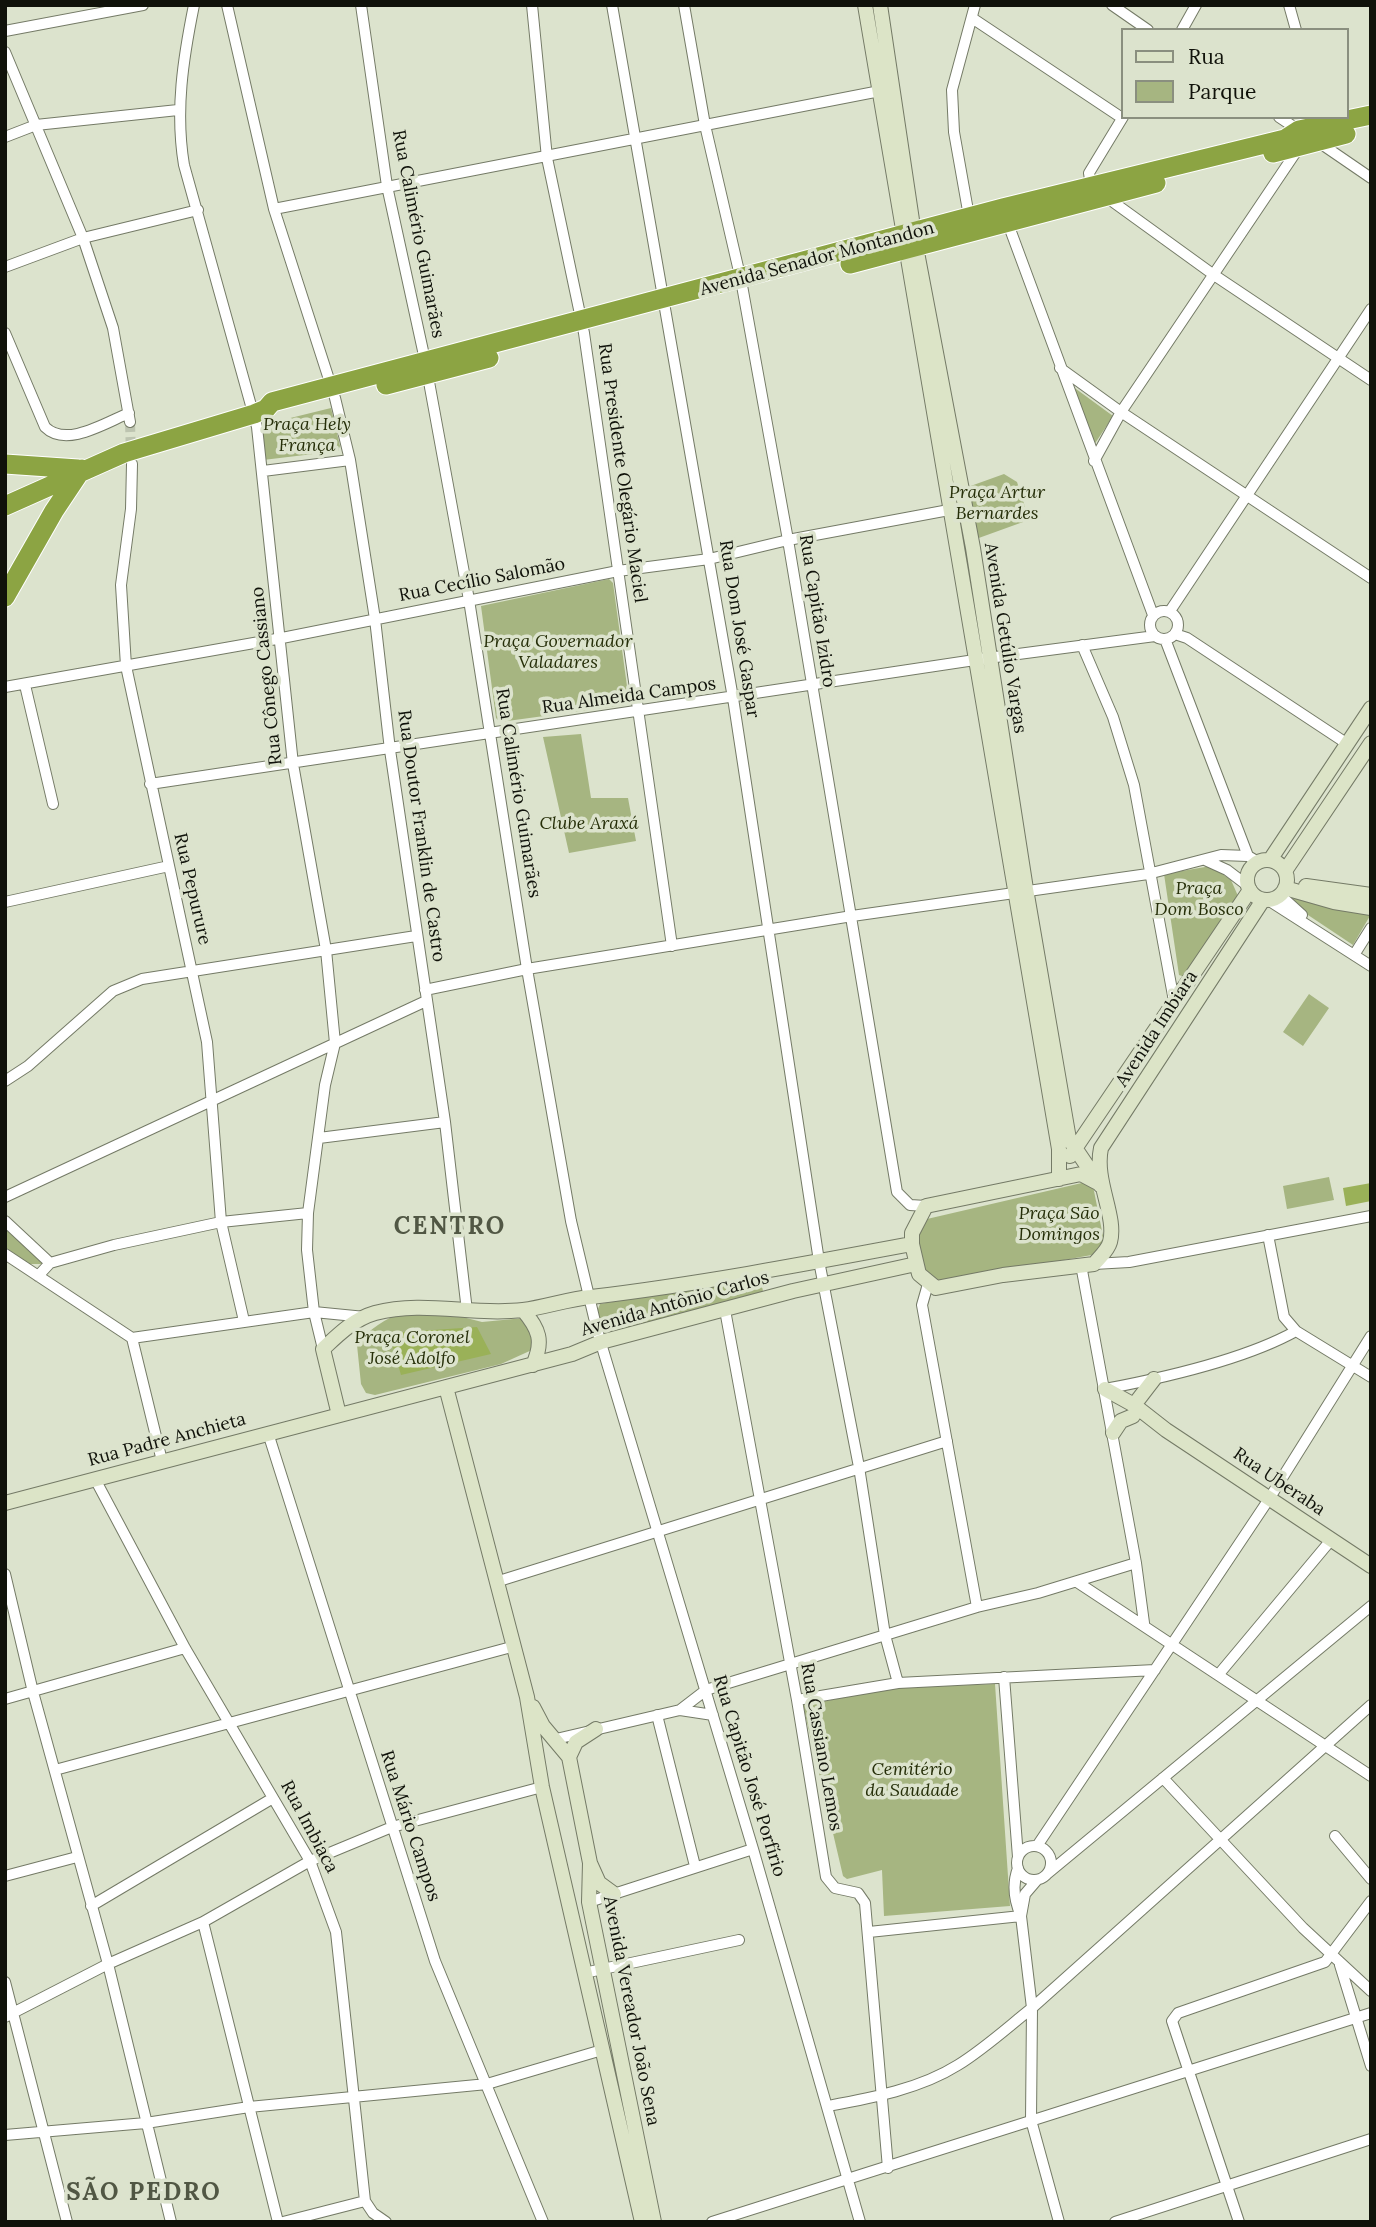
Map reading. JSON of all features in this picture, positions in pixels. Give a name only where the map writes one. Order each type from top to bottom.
[{"type":"highway","name":"Avenida Senador Montandon","points":[[5,506],[82,469],[257,409],[281,410],[426,367],[910,242],[1310,134],[1371,115]]},
{"type":"highway","name":"Avenida Senador Montandon","points":[[1310,134],[1371,128]]},
{"type":"highway","points":[[5,464],[82,469],[54,511],[5,597]]},
{"type":"main road","name":"Avenida Getúlio Vargas","points":[[865,5],[885,90],[959,509],[1020,890],[1060,1173]]},
{"type":"main road","name":"Avenida Getúlio Vargas","points":[[880,5],[885,90]]},
{"type":"main road","points":[[1278,889],[1259,860],[1371,708]]},
{"type":"main road","name":"Avenida Imbiara","points":[[1100,1185],[1101,1148],[1278,889],[1371,743]]},
{"type":"main road","name":"Avenida Imbiara","points":[[1075,1150],[1249,888],[1248,875],[1259,860]]},
{"type":"main road","points":[[1249,888],[1336,897],[1371,908]]},
{"type":"main road","name":"Avenida Getúlio Vargas","points":[[1020,890],[1069,1139],[1100,1185]]},
{"type":"main road","points":[[1336,897],[1371,895]]},
{"type":"main road","points":[[1117,1087],[1134,1099]]},
{"type":"main road","points":[[1060,1173],[1075,1150]]},
{"type":"main road","points":[[1060,1173],[1081,1174],[1100,1185],[1112,1229],[1110,1244],[1088,1264],[1003,1275],[943,1288],[928,1284],[919,1274],[912,1233],[926,1206],[1037,1182],[1060,1173]]},
{"type":"main road","name":"Avenida Antônio Carlos","points":[[467,1311],[523,1310],[589,1297],[780,1270],[912,1244]]},
{"type":"main road","name":"Avenida Antônio Carlos","points":[[446,1387],[533,1365],[601,1342],[825,1284],[916,1264]]},
{"type":"main road","points":[[446,1387],[339,1415],[323,1349],[346,1328],[365,1317],[426,1306],[467,1311]]},
{"type":"main road","points":[[523,1310],[539,1334],[540,1347],[533,1365]]},
{"type":"main road","points":[[1114,1433],[1121,1421],[1134,1411],[1154,1379]]},
{"type":"main road","name":"Avenida Vereador João Sena","points":[[446,1387],[499,1581],[527,1697],[542,1787],[574,1914],[584,1973],[642,2222]]},
{"type":"main road","name":"Rua Uberaba","points":[[1106,1394],[1166,1430],[1371,1566]]},
{"type":"main road","name":"Rua Padre Anchieta","points":[[5,1503],[339,1415]]},
{"type":"main road","name":"Avenida Vereador João Sena","points":[[527,1697],[543,1726],[569,1757],[590,1863],[587,1881],[589,1902],[654,2222]]},
{"type":"main road","points":[[569,1757],[576,1742],[596,1729]]},
{"type":"main road","points":[[536,1752],[541,1745],[556,1739]]},
{"type":"main road","points":[[590,1863],[599,1883],[614,1894]]},
{"type":"main road","points":[[562,1874],[575,1886],[587,1881]]},
{"type":"street","points":[[5,31],[143,5]]},
{"type":"street","name":"Rua Cônego Cassiano","points":[[194,5],[178,110],[184,164],[257,409],[293,764],[326,950],[335,1042],[308,1213],[307,1250],[314,1312],[323,1349]]},
{"type":"street","name":"Rua Doutor Franklin de Castro","points":[[227,5],[274,209],[333,393],[349,460],[375,620],[390,750],[445,1122],[467,1311]]},
{"type":"street","name":"Rua Calimério Guimarães","points":[[361,5],[387,186],[426,367],[470,600],[527,969],[571,1220],[601,1342]]},
{"type":"street","name":"Rua Presidente Olegário Maciel","points":[[532,5],[547,158],[583,327],[672,946]]},
{"type":"street","name":"Rua Dom José Gaspar","points":[[612,5],[733,698],[819,1261],[859,1467],[885,1634],[898,1683]]},
{"type":"street","name":"Rua Capitão Izidro","points":[[684,5],[705,125],[742,286],[788,540],[897,1192],[910,1205],[926,1206]]},
{"type":"street","points":[[970,224],[954,132],[952,90],[975,5]]},
{"type":"street","points":[[1112,5],[1145,28]]},
{"type":"street","points":[[1183,28],[1196,5]]},
{"type":"street","points":[[1289,5],[1295,28]]},
{"type":"street","points":[[972,18],[1120,116]]},
{"type":"street","points":[[5,52],[83,238],[113,328],[129,418],[72,435],[61,437],[52,434],[45,427],[5,333]]},
{"type":"street","points":[[274,209],[547,158],[885,90]]},
{"type":"street","points":[[5,137],[36,124],[178,110]]},
{"type":"street","points":[[1122,119],[1089,173],[1097,192],[1214,275],[1371,380]]},
{"type":"street","points":[[1283,119],[1310,134],[1371,178]]},
{"type":"street","points":[[1094,461],[1121,412],[1310,134]]},
{"type":"street","points":[[5,267],[83,238],[198,210]]},
{"type":"street","points":[[1005,215],[1059,367],[1153,615],[1150,623],[1165,636],[1259,860]]},
{"type":"street","points":[[1170,611],[1371,309]]},
{"type":"street","points":[[1059,367],[1121,412],[1371,578]]},
{"type":"street","points":[[263,471],[349,460]]},
{"type":"street","name":"Rua Pepurure","points":[[132,464],[131,509],[121,585],[126,666],[207,1042],[214,1097],[214,1163],[221,1222],[244,1321]]},
{"type":"street","name":"Rua Cecílio Salomão","points":[[5,687],[282,638],[618,571],[709,559],[788,540],[959,509]]},
{"type":"street","points":[[1153,615],[1170,611]]},
{"type":"street","points":[[1165,636],[1178,622],[1170,611]]},
{"type":"street","points":[[1165,636],[1187,638],[1346,743]]},
{"type":"street","name":"Rua Almeida Campos","points":[[150,785],[492,735],[811,684],[1082,645],[1165,636]]},
{"type":"street","points":[[1082,645],[1126,754],[1174,1001]]},
{"type":"street","points":[[25,685],[52,804]]},
{"type":"street","points":[[5,1197],[335,1042],[426,995],[527,969],[1020,890],[1148,874],[1221,855],[1259,860]]},
{"type":"street","points":[[1205,860],[1249,888]]},
{"type":"street","points":[[5,902],[169,866]]},
{"type":"street","points":[[1278,889],[1314,927],[1371,966]]},
{"type":"street","points":[[1354,955],[1371,928]]},
{"type":"street","points":[[5,1081],[28,1066],[113,991],[142,979],[416,936]]},
{"type":"street","points":[[319,1138],[445,1122]]},
{"type":"street","points":[[38,1276],[50,1263],[221,1222],[308,1213]]},
{"type":"street","points":[[1144,1623],[1106,1394],[1088,1264],[1129,1262],[1371,1216]]},
{"type":"street","points":[[5,1221],[50,1263]]},
{"type":"street","points":[[1268,1235],[1284,1317],[1296,1331],[1371,1377]]},
{"type":"street","points":[[5,1254],[132,1338],[314,1312],[365,1317]]},
{"type":"street","points":[[928,1284],[922,1305],[977,1607]]},
{"type":"street","name":"Rua Cassiano Lemos","points":[[725,1310],[797,1700],[826,1877],[835,1888],[863,1897],[869,1932],[880,2096],[888,2168]]},
{"type":"street","points":[[1106,1394],[1279,1340],[1296,1331]]},
{"type":"street","points":[[1021,1916],[1025,1894],[1051,1866],[1045,1851],[1054,1824],[1269,1499],[1371,1336]]},
{"type":"street","points":[[132,1338],[162,1461]]},
{"type":"street","name":"Rua Capitão José Porfírio","points":[[601,1342],[753,1849],[860,2222]]},
{"type":"street","name":"Rua Mário Campos","points":[[268,1433],[435,1961],[543,2222]]},
{"type":"street","points":[[499,1581],[658,1534],[859,1467],[947,1441]]},
{"type":"street","name":"Rua Imbiaca","points":[[95,1479],[185,1648],[310,1861],[336,1932],[365,2201]]},
{"type":"street","points":[[1219,1674],[1331,1540]]},
{"type":"street","points":[[680,1710],[706,1690],[789,1663],[1136,1563]]},
{"type":"street","points":[[5,1574],[33,1692],[108,1964],[171,2222]]},
{"type":"street","points":[[1077,1582],[1144,1623],[1371,1776]]},
{"type":"street","points":[[1004,1677],[1018,1863],[1026,1877],[1042,1877],[1371,1606]]},
{"type":"street","points":[[55,1770],[514,1646]]},
{"type":"street","points":[[5,1699],[185,1648]]},
{"type":"street","points":[[797,1700],[898,1683],[1155,1670]]},
{"type":"street","points":[[828,2106],[880,2096],[956,2066],[1032,2008],[1371,1705]]},
{"type":"street","points":[[556,1739],[680,1710],[713,1714]]},
{"type":"street","points":[[657,1715],[695,1866]]},
{"type":"street","points":[[1163,1777],[1330,1955],[1371,1991]]},
{"type":"street","points":[[9,2015],[108,1964],[203,1922],[310,1861],[392,1827],[542,1787]]},
{"type":"street","points":[[91,1906],[274,1798]]},
{"type":"street","points":[[1335,1836],[1371,1879]]},
{"type":"street","points":[[1059,2222],[1031,2120],[1032,2008],[1014,1879],[1026,1848],[1075,1852]]},
{"type":"street","points":[[589,1902],[753,1849]]},
{"type":"street","points":[[5,1876],[77,1857]]},
{"type":"street","points":[[1239,2222],[1172,2025],[1173,2018],[1325,1962],[1371,1901]]},
{"type":"street","points":[[869,1932],[1021,1916]]},
{"type":"street","points":[[203,1922],[280,2222],[365,2201],[373,2213],[386,2222]]},
{"type":"street","points":[[584,1973],[739,1940]]},
{"type":"street","points":[[1340,1965],[1371,2066]]},
{"type":"street","points":[[5,1982],[9,2015],[67,2222]]},
{"type":"street","points":[[712,2222],[1371,2013]]},
{"type":"street","points":[[5,2135],[146,2123],[249,2107],[487,2084],[602,2050]]},
{"type":"street","points":[[1115,2222],[1371,2139]]},
{"type":"green space","points":[[1072,386],[1113,416],[1094,445]]},
{"type":"green space","name":"Praça Hely França","points":[[331,408],[340,446],[338,451],[263,460],[262,425]]},
{"type":"green space","name":"Praça Artur Bernardes","points":[[1004,474],[1017,482],[1027,513],[1023,522],[976,539],[965,488]]},
{"type":"green space","name":"Praça Governador Valadares","points":[[609,579],[613,583],[629,701],[625,705],[500,722],[496,718],[481,606]]},
{"type":"green space","name":"Clube Araxá","points":[[581,734],[591,798],[628,798],[636,841],[569,853],[543,737]]},
{"type":"green space","name":"Praça Dom Bosco","points":[[1211,866],[1231,880],[1238,896],[1185,977],[1179,975],[1164,874]]},
{"type":"green space","points":[[1292,898],[1371,914],[1353,945],[1305,913]]},
{"type":"green space","points":[[1309,994],[1329,1008],[1303,1046],[1283,1032]]},
{"type":"green space","points":[[1329,1177],[1334,1200],[1287,1209],[1283,1186]]},
{"type":"green space","name":"Praça São Domingos","points":[[1086,1182],[1093,1186],[1104,1241],[1097,1254],[944,1282],[926,1276],[917,1234],[927,1219]]},
{"type":"green space","points":[[5,1226],[42,1264],[29,1264],[5,1247]]},
{"type":"green space","points":[[760,1277],[764,1296],[609,1339],[603,1333],[596,1314],[600,1304]]},
{"type":"green space","name":"Praça Coronel José Adolfo","points":[[405,1311],[439,1311],[482,1322],[524,1318],[531,1323],[534,1349],[501,1364],[375,1395],[366,1393],[361,1384],[357,1345],[378,1325]]},
{"type":"green space","name":"Cemitério da Saudade","points":[[995,1684],[1010,1906],[884,1916],[882,1870],[847,1879],[843,1876],[803,1705],[897,1688]]},
{"type":"shaded area","points":[[1371,1183],[1371,1201],[1346,1206],[1343,1188]]},
{"type":"shaded area","points":[[477,1327],[491,1354],[401,1375],[389,1333]]},
{"type":"tunnel","points":[[130,422],[131,455]]},
{"type":"district","name":"CENTRO","points":[[450,1227]]},
{"type":"district","name":"SÃO PEDRO","points":[[144,2193]]}]
